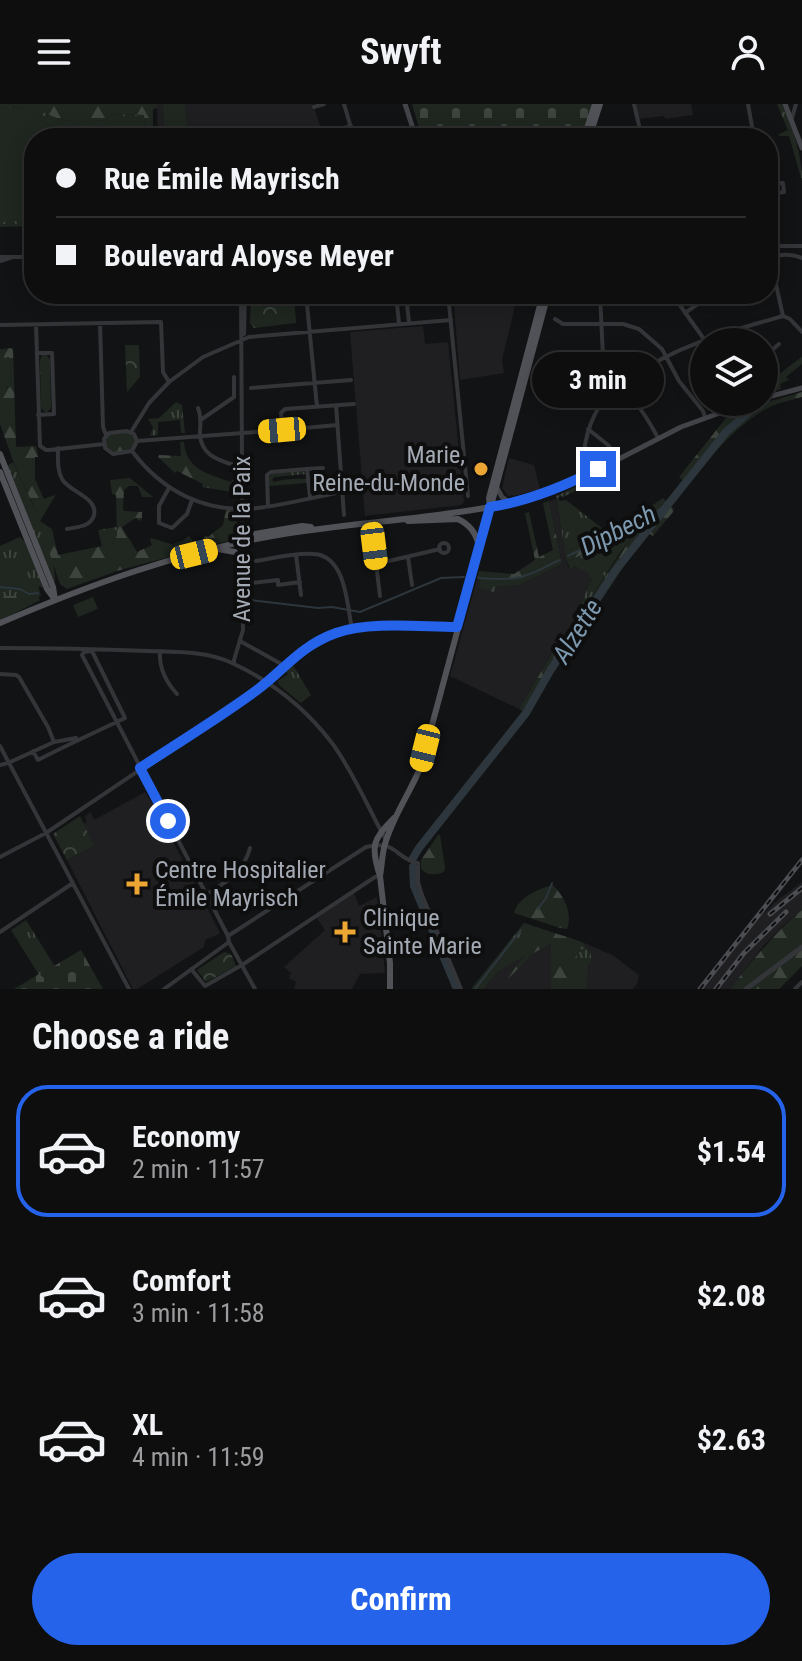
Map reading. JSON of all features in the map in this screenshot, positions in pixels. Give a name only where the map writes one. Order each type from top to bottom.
[{"type":"main road","points":[[405,104],[413,128]]},
{"type":"main road","points":[[590,128],[598,104]]},
{"type":"main road","points":[[785,104],[802,148]]},
{"type":"main road","points":[[380,876],[386,842],[396,815],[421,766],[543,304]]},
{"type":"main road","points":[[490,507],[489,498],[543,304]]},
{"type":"main road","points":[[778,394],[802,388]]},
{"type":"main road","points":[[0,623],[138,570],[242,542],[323,527],[511,504],[582,478],[708,416]]},
{"type":"main road","points":[[0,454],[50,588],[44,604]]},
{"type":"main road","points":[[0,472],[55,600]]},
{"type":"main road","points":[[497,488],[511,504]]},
{"type":"main road","points":[[392,520],[458,519],[473,530],[479,547]]},
{"type":"main road","points":[[242,530],[251,535],[302,526],[323,527]]},
{"type":"main road","points":[[215,549],[233,551],[242,561]]},
{"type":"main road","points":[[50,588],[65,592],[138,570]]},
{"type":"main road","points":[[390,989],[390,963],[375,845],[381,830],[396,815]]},
{"type":"street","points":[[314,107],[324,104]]},
{"type":"street","points":[[344,104],[351,126],[344,128]]},
{"type":"street","points":[[634,104],[640,128]]},
{"type":"street","points":[[748,104],[752,128]]},
{"type":"street","points":[[792,118],[796,104]]},
{"type":"street","points":[[778,183],[783,183],[784,192],[778,193]]},
{"type":"street","points":[[778,246],[802,245]]},
{"type":"street","points":[[778,256],[802,258]]},
{"type":"street","points":[[0,259],[24,257]]},
{"type":"street","points":[[778,294],[783,316]]},
{"type":"street","name":"Avenue de la Paix","points":[[234,664],[243,630],[243,304]]},
{"type":"street","points":[[307,304],[317,407]]},
{"type":"street","points":[[397,304],[399,324]]},
{"type":"street","points":[[407,304],[409,323]]},
{"type":"street","points":[[449,304],[468,496]]},
{"type":"street","points":[[582,478],[582,456],[588,429],[600,405],[604,378],[600,304]]},
{"type":"street","points":[[679,304],[696,328]]},
{"type":"street","points":[[685,313],[698,304]]},
{"type":"street","points":[[744,328],[783,316],[802,332]]},
{"type":"street","points":[[555,319],[563,324],[623,324],[639,329],[657,343],[705,417]]},
{"type":"street","points":[[131,432],[149,403],[169,382],[203,357],[249,337],[451,320]]},
{"type":"street","points":[[0,325],[161,322],[163,372],[169,382]]},
{"type":"street","points":[[100,323],[104,444],[113,454],[132,451]]},
{"type":"street","points":[[36,325],[40,446],[46,450],[104,444]]},
{"type":"street","points":[[600,405],[619,386],[666,355],[690,346]]},
{"type":"street","points":[[37,353],[52,353],[54,414],[38,415]]},
{"type":"street","points":[[554,375],[561,371],[604,378],[619,386],[637,403],[658,438]]},
{"type":"street","points":[[202,419],[234,397],[234,377]]},
{"type":"street","points":[[251,388],[351,380]]},
{"type":"street","points":[[282,430],[281,413],[285,409],[354,404]]},
{"type":"street","points":[[336,405],[344,515]]},
{"type":"street","points":[[198,408],[202,419],[201,443],[207,453],[242,468]]},
{"type":"street","points":[[137,441],[337,425]]},
{"type":"street","points":[[588,429],[608,445],[618,459]]},
{"type":"street","points":[[106,435],[131,432]]},
{"type":"street","points":[[131,432],[137,441]]},
{"type":"street","points":[[132,451],[137,441]]},
{"type":"street","points":[[58,448],[63,481],[88,500],[94,510],[94,516],[87,524],[67,529]]},
{"type":"street","points":[[132,451],[169,488],[192,500],[226,508],[268,506],[342,492]]},
{"type":"street","points":[[582,456],[592,459]]},
{"type":"street","points":[[268,506],[269,473],[323,468]]},
{"type":"street","points":[[307,469],[310,497]]},
{"type":"street","points":[[169,488],[159,506],[159,523],[172,528],[187,514],[192,500]]},
{"type":"street","points":[[371,522],[380,596]]},
{"type":"street","points":[[376,564],[440,549]]},
{"type":"street","points":[[296,555],[301,595]]},
{"type":"street","points":[[256,561],[322,555],[333,563],[340,574],[352,629]]},
{"type":"street","points":[[408,557],[412,585]]},
{"type":"street","points":[[252,583],[278,580],[278,585],[300,582]]},
{"type":"street","points":[[0,857],[46,833],[267,682],[303,650],[320,640],[352,629],[369,627],[457,627]]},
{"type":"street","points":[[240,641],[285,666]]},
{"type":"street","points":[[0,648],[188,653],[234,664],[267,682],[298,707],[332,743],[386,842],[410,862],[418,863],[422,895],[461,989]]},
{"type":"street","points":[[33,751],[38,760],[81,737],[116,722],[125,718],[92,651],[82,655],[116,722],[206,895],[228,939],[255,989]]},
{"type":"street","points":[[160,652],[162,671],[177,694]]},
{"type":"street","points":[[0,674],[19,677],[54,742]]},
{"type":"street","points":[[0,765],[54,742],[81,737]]},
{"type":"street","points":[[0,746],[129,989]]},
{"type":"street","points":[[164,989],[228,939],[366,847],[386,842]]},
{"type":"street","points":[[206,895],[237,873],[245,863],[250,848]]},
{"type":"street","points":[[191,969],[205,986],[380,876]]},
{"type":"street","points":[[0,932],[73,883]]},
{"type":"street","points":[[746,989],[802,947]]},
{"type":"street","points":[[795,989],[802,982]]},
{"type":"shaded area","points":[[157,104],[313,104],[321,128],[158,128]]},
{"type":"shaded area","points":[[634,104],[691,104],[693,115],[638,119]]},
{"type":"shaded area","points":[[454,304],[516,304],[502,360],[504,373],[460,380]]},
{"type":"shaded area","points":[[423,326],[425,344],[448,342],[464,502],[461,505],[365,516],[350,332]]},
{"type":"shaded area","points":[[509,458],[534,465],[540,489],[508,496],[502,488]]},
{"type":"shaded area","points":[[556,499],[568,567],[573,566],[591,574],[592,579],[565,638],[561,637],[519,709],[450,676],[477,579],[495,587],[519,585],[562,564],[549,501]]},
{"type":"shaded area","name":"Centre Hospitalier Émile Mayrisch","points":[[145,792],[219,934],[205,940],[204,947],[133,989],[67,860],[94,846],[82,824],[87,822],[85,816],[91,812],[94,820]]},
{"type":"shaded area","points":[[802,882],[802,910],[764,945],[730,989],[698,989],[742,933]]},
{"type":"shaded area","points":[[354,893],[359,906],[377,897],[385,973],[360,974],[352,989],[294,989],[296,982],[289,978],[291,973],[284,967],[325,930],[316,917]]},
{"type":"shaded area","points":[[524,923],[614,956],[639,975],[637,984],[633,989],[471,989]]},
{"type":"green space","points":[[0,104],[157,104],[157,108],[153,109],[153,128],[145,128],[144,115],[110,114],[110,120],[71,121],[53,117],[37,107],[0,108]]},
{"type":"green space","points":[[163,104],[185,104],[186,128],[164,128]]},
{"type":"green space","points":[[412,104],[592,104],[585,128],[419,128]]},
{"type":"green space","points":[[777,104],[782,104],[793,132],[802,181],[789,136],[779,136],[788,130]]},
{"type":"green space","points":[[37,107],[53,117],[71,121],[109,120],[110,114],[144,115],[145,128],[24,128],[24,226],[0,227],[0,108]]},
{"type":"green space","points":[[37,107],[38,128],[24,128],[24,221],[0,222],[0,108]]},
{"type":"green space","points":[[251,304],[295,304],[296,323],[254,328],[250,323]]},
{"type":"green space","points":[[125,345],[139,345],[140,377],[127,392]]},
{"type":"green space","points":[[13,348],[16,447],[36,446],[35,479],[44,499],[55,496],[40,521],[52,529],[58,555],[112,544],[117,535],[116,495],[112,494],[110,480],[130,478],[153,497],[142,497],[138,486],[129,486],[124,490],[124,511],[142,512],[142,519],[139,521],[136,518],[122,527],[137,552],[152,545],[151,538],[174,545],[189,536],[196,544],[223,525],[226,510],[237,513],[237,530],[231,540],[117,571],[67,589],[60,584],[33,504],[0,424],[0,386],[11,387],[10,357],[0,357],[0,349]]},
{"type":"green space","points":[[42,355],[47,355],[50,360],[51,408],[46,413],[41,408]]},
{"type":"green space","points":[[10,356],[11,388],[0,386],[0,357]]},
{"type":"green space","points":[[802,357],[802,364],[786,377],[789,380],[780,384],[781,389],[778,390],[778,375]]},
{"type":"green space","points":[[802,392],[802,397],[778,404],[778,399]]},
{"type":"green space","points":[[176,402],[182,405],[185,433],[181,433],[180,420],[158,422],[158,435],[150,436],[153,427],[148,419],[159,418]]},
{"type":"green space","points":[[728,416],[754,416],[726,441],[687,484],[679,477]]},
{"type":"green space","points":[[131,432],[137,441],[129,452],[108,452],[104,439],[106,435]]},
{"type":"green space","points":[[180,442],[184,442],[189,459],[200,470],[231,482],[237,480],[237,493],[202,487],[203,484],[177,471],[175,473],[158,457],[181,456]]},
{"type":"green space","points":[[13,462],[47,542],[55,574],[54,584],[7,466]]},
{"type":"green space","points":[[303,471],[306,474],[274,477],[272,480],[307,479],[307,483],[269,486],[272,474]]},
{"type":"green space","points":[[594,478],[596,481],[558,498],[560,501],[566,500],[607,532],[565,552],[556,496]]},
{"type":"green space","points":[[663,498],[674,509],[673,512],[653,536],[647,532],[526,713],[519,709],[562,636],[565,637],[635,532],[567,562],[565,552]]},
{"type":"green space","points":[[549,501],[562,564],[519,585],[495,587],[494,592],[479,588],[479,571],[514,574],[535,560],[525,513],[529,512],[539,557],[553,550],[543,503]]},
{"type":"green space","points":[[117,527],[112,544],[102,547],[98,530]]},
{"type":"green space","points":[[636,531],[565,638],[592,579],[590,574],[574,566],[571,569],[567,562]]},
{"type":"green space","points":[[20,537],[44,588],[38,586],[40,600],[27,607],[29,603],[17,596],[0,596],[0,546]]},
{"type":"green space","points":[[0,596],[17,596],[29,603],[27,607],[0,620]]},
{"type":"green space","points":[[93,597],[98,609],[78,617],[73,605]]},
{"type":"green space","points":[[293,665],[311,695],[301,703],[278,681],[288,674],[286,671]]},
{"type":"green space","points":[[80,816],[94,846],[67,860],[53,834]]},
{"type":"green space","points":[[438,835],[444,872],[429,874],[421,869],[421,860]]},
{"type":"green space","points":[[553,885],[566,905],[569,917],[567,929],[514,913],[529,895]]},
{"type":"green space","points":[[802,910],[802,966],[779,989],[730,989],[773,938]]},
{"type":"green space","points":[[26,920],[54,965],[55,972],[46,973],[44,978],[39,975],[11,930]]},
{"type":"green space","points":[[524,923],[582,942],[587,949],[577,949],[576,989],[551,989],[551,943],[532,954],[507,977],[527,954],[524,951],[529,932],[519,929]]},
{"type":"green space","points":[[519,929],[529,932],[524,951],[528,954],[498,971],[483,989],[471,989]]},
{"type":"green space","points":[[577,948],[587,949],[591,954],[586,989],[576,989]]},
{"type":"green space","points":[[81,950],[103,989],[14,989],[39,974],[44,978],[49,971],[55,972],[54,966]]},
{"type":"green space","points":[[224,952],[231,954],[236,966],[206,982],[197,970]]},
{"type":"waterway","name":"Alzette","points":[[413,858],[526,713],[615,571],[726,432],[744,416]]},
{"type":"waterway","name":"Dipbech","points":[[568,556],[668,504]]},
{"type":"waterway","name":"Dipbech","points":[[479,578],[519,577],[560,560]]},
{"type":"waterway","name":"Dipbech","points":[[249,600],[360,612],[441,578],[464,577]]},
{"type":"waterway","points":[[0,587],[38,593]]},
{"type":"waterway","name":"Alzette","points":[[413,867],[414,886],[457,989]]},
{"type":"waterway","points":[[538,909],[552,883]]},
{"type":"waterway","points":[[475,989],[521,930]]},
{"type":"railway","points":[[700,989],[802,860]]},
{"type":"railway","points":[[770,914],[802,888]]},
{"type":"railway","points":[[716,989],[744,953],[786,912]]},
{"type":"place","name":"Marie, Reine-du-Monde","points":[[481,469]]},
{"type":"place","name":"Centre Hospitalier Émile Mayrisch","points":[[137,884]]},
{"type":"place","name":"Clinique Sainte Marie","points":[[345,932]]},
{"type":"route","points":[[168,821],[140,768],[248,697],[290,660],[320,640],[352,629],[369,627],[457,627],[490,507],[550,492],[598,469]]}]
